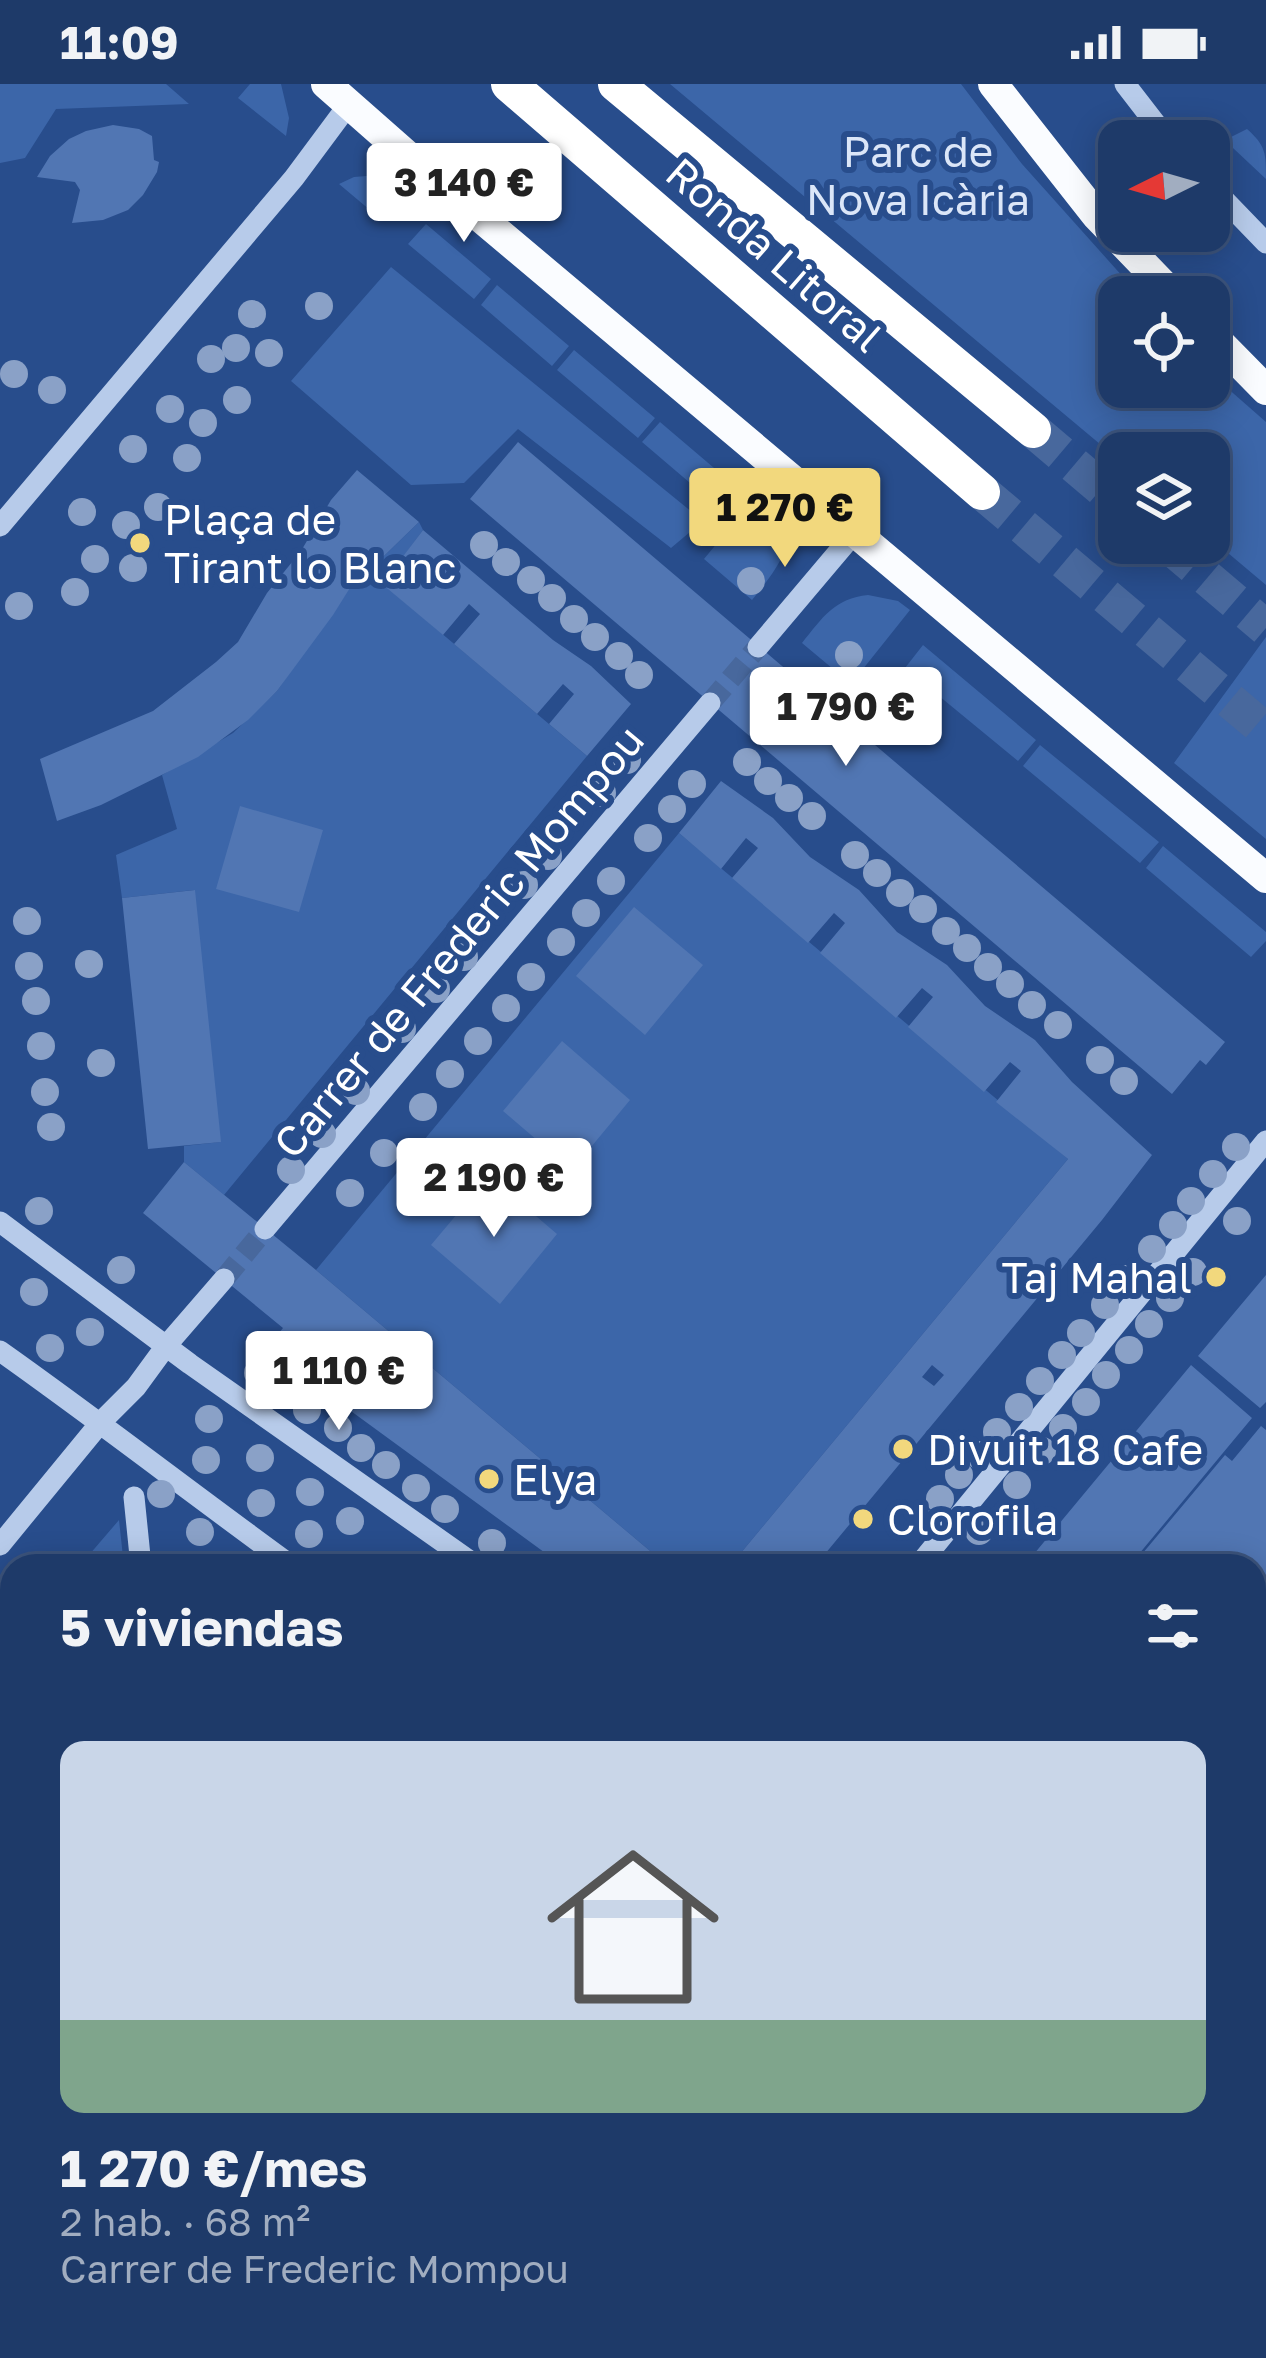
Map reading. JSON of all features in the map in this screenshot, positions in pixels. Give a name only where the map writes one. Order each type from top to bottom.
[{"type":"highway","name":"Ronda Litoral","points":[[509,84],[982,492]]},
{"type":"highway","name":"Ronda Litoral","points":[[616,84],[1033,430]]},
{"type":"main road","points":[[993,84],[1096,215],[1155,276]]},
{"type":"main road","points":[[338,94],[1266,878]]},
{"type":"main road","points":[[1230,353],[1266,390]]},
{"type":"street","points":[[1125,84],[1153,120]]},
{"type":"street","points":[[0,526],[294,178],[338,94]]},
{"type":"street","points":[[1230,206],[1266,243]]},
{"type":"street","points":[[758,647],[856,531]]},
{"type":"street","name":"Carrer de Frederic Mompou","points":[[266,1229],[710,703]]},
{"type":"street","points":[[928,1554],[1266,1141]]},
{"type":"street","points":[[0,1222],[460,1554]]},
{"type":"street","points":[[0,1545],[224,1279]]},
{"type":"street","points":[[0,1351],[276,1554]]},
{"type":"street","points":[[134,1497],[140,1554]]},
{"type":"green space","points":[[0,84],[166,84],[189,104],[56,109],[25,158],[0,163]]},
{"type":"green space","points":[[250,84],[281,84],[289,118],[286,136],[238,98]]},
{"type":"green space","name":"Parc de Nova Icària","points":[[670,84],[961,84],[1022,164],[1122,276],[1098,276],[1098,408],[1230,408],[1230,390],[1266,422],[1266,585],[1230,555],[1230,432],[1098,432],[1098,442]]},
{"type":"green space","points":[[1247,129],[1258,140],[1264,151],[1266,179],[1233,148],[1230,151],[1231,137]]},
{"type":"green space","points":[[379,175],[412,189],[383,221],[339,184]]},
{"type":"green space","points":[[426,224],[491,279],[474,299],[408,244]]},
{"type":"green space","points":[[391,267],[703,521],[671,548],[518,429],[464,483],[411,485],[291,381]]},
{"type":"green space","points":[[497,285],[569,346],[552,366],[481,305]]},
{"type":"green space","points":[[574,350],[655,418],[638,438],[557,370]]},
{"type":"green space","points":[[660,422],[727,479],[710,500],[642,442]]},
{"type":"green space","points":[[765,485],[784,518],[786,545],[752,600],[704,559]]},
{"type":"green space","points":[[419,522],[423,530],[383,584],[587,756],[224,1195],[184,1162],[184,1146],[220,1142],[194,890],[122,898],[116,855],[177,829],[162,775],[233,733],[277,691],[358,575]]},
{"type":"green space","points":[[868,595],[898,601],[910,610],[851,684],[802,643],[838,605]]},
{"type":"green space","points":[[1266,637],[1266,839],[1174,763]]},
{"type":"green space","points":[[923,645],[1036,740],[1018,761],[905,668]]},
{"type":"green space","points":[[1040,745],[1159,842],[1140,863],[1023,766]]},
{"type":"green space","points":[[679,833],[1068,1159],[740,1554],[654,1554],[316,1270]]},
{"type":"green space","points":[[1163,846],[1266,932],[1266,941],[1251,957],[1146,868]]},
{"type":"green space","points":[[119,1520],[123,1554],[90,1554]]},
{"type":"building","points":[[113,125],[152,136],[157,172],[128,210],[103,220],[72,223],[80,190],[75,182],[37,177],[69,139]]},
{"type":"building","points":[[518,442],[1225,1042],[1206,1065],[1200,1060],[1172,1094],[470,499]]},
{"type":"building","points":[[357,470],[419,522],[358,575],[277,691],[248,720],[198,757],[101,805],[57,821],[40,759],[153,711],[238,642],[331,500]]},
{"type":"building","points":[[423,530],[631,704],[587,756],[549,724],[574,694],[563,684],[537,714],[454,644],[480,614],[469,604],[443,635],[382,584]]},
{"type":"building","points":[[721,781],[773,818],[810,857],[859,890],[897,932],[947,965],[985,1006],[1035,1040],[1072,1082],[1152,1155],[825,1554],[740,1554],[1068,1159],[996,1102],[1021,1071],[1010,1062],[984,1092],[908,1027],[933,997],[922,988],[896,1018],[820,953],[845,923],[834,913],[808,943],[732,878],[758,848],[746,838],[721,869],[679,833]],"holes":[[[932,1365],[944,1375],[934,1386],[922,1377]]]},
{"type":"building","points":[[240,806],[323,830],[299,912],[216,889]]},
{"type":"building","points":[[195,890],[221,1142],[148,1149],[122,898]]},
{"type":"building","points":[[634,907],[703,965],[645,1035],[576,976]]},
{"type":"building","points":[[562,1041],[630,1100],[572,1170],[503,1111]]},
{"type":"building","points":[[184,1162],[654,1554],[547,1554],[266,1349],[283,1328],[143,1213]]},
{"type":"building","points":[[489,1176],[557,1234],[500,1304],[431,1245]]},
{"type":"building","points":[[1266,1275],[1266,1402],[1260,1408],[1198,1356]]},
{"type":"building","points":[[1191,1365],[1252,1418],[1139,1554],[1034,1554]]},
{"type":"building","points":[[1261,1426],[1266,1430],[1266,1554],[1142,1554],[1225,1455],[1232,1461]]},
{"type":"tunnel","points":[[1033,430],[1098,485]]},
{"type":"tunnel","points":[[982,492],[1266,731]]},
{"type":"tunnel","points":[[1191,564],[1266,628]]},
{"type":"tunnel","points":[[710,703],[758,647]]},
{"type":"tunnel","points":[[224,1279],[265,1229]]},
{"type":"place","name":"Plaça de Tirant lo Blanc","points":[[140,543]]},
{"type":"place","name":"Taj Mahal","points":[[1216,1277]]},
{"type":"place","name":"Divuit 18 Cafe","points":[[903,1449]]},
{"type":"place","name":"Elya","points":[[489,1479]]},
{"type":"place","name":"Clorofila","points":[[863,1519]]}]
